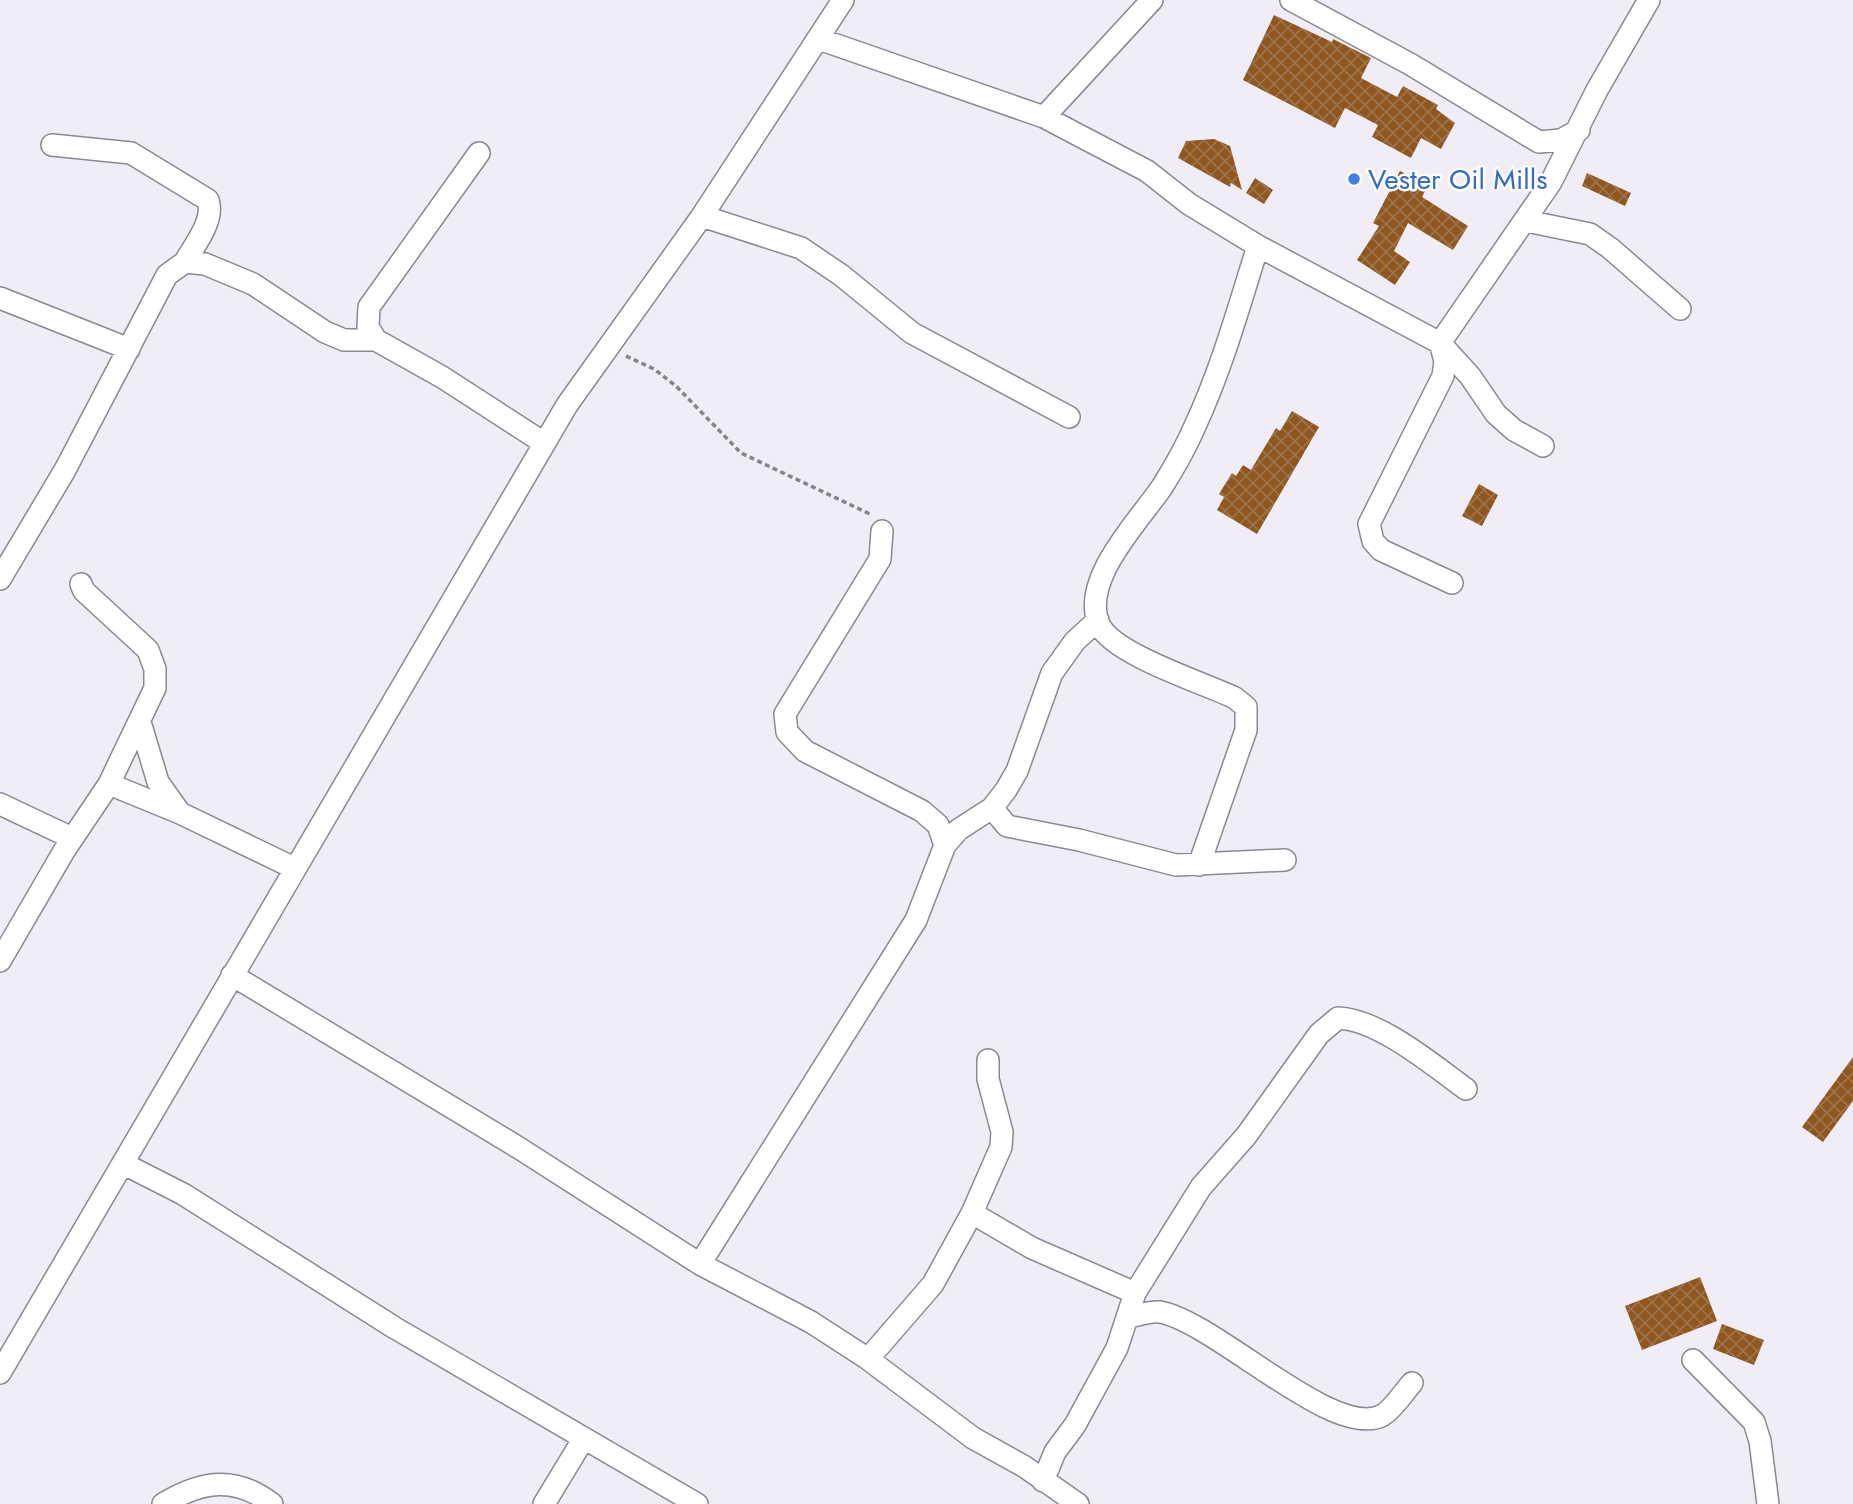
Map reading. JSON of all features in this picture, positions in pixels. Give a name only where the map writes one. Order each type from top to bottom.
[{"type":"street","points":[[0,1373],[544,443],[607,346],[702,216],[843,0]]},
{"type":"street","points":[[1044,117],[1152,0]]},
{"type":"street","points":[[1291,0],[1410,64],[1539,142],[1560,140],[1579,130]]},
{"type":"street","points":[[1440,342],[1526,221],[1579,130],[1597,90],[1648,0]]},
{"type":"street","points":[[819,39],[1044,117],[1147,171],[1189,204],[1258,246],[1440,342],[1470,376],[1496,414],[1514,430],[1543,446]]},
{"type":"street","points":[[0,579],[65,470],[167,275],[185,262],[209,219],[211,209],[208,200],[176,178],[131,153],[52,145]]},
{"type":"street","points":[[479,153],[369,307],[368,327],[376,340],[442,377],[544,443]]},
{"type":"street","points":[[702,216],[801,248],[842,275],[912,333],[1069,417]]},
{"type":"street","points":[[1526,221],[1590,234],[1611,248],[1680,309]]},
{"type":"street","points":[[1199,865],[1246,730],[1246,707],[1235,698],[1198,680],[1139,657],[1106,635],[1098,620],[1095,598],[1107,564],[1164,484],[1195,428],[1221,363],[1258,246]]},
{"type":"street","points":[[185,262],[205,264],[253,284],[325,332],[344,340],[376,340]]},
{"type":"street","points":[[0,298],[129,349]]},
{"type":"street","points":[[1440,342],[1445,361],[1443,376],[1369,524],[1373,541],[1381,550],[1452,583]]},
{"type":"street","points":[[882,531],[880,559],[785,713],[787,732],[805,751],[922,811],[937,825],[945,845]]},
{"type":"street","points":[[0,961],[72,838],[108,783],[155,688],[153,660],[148,650],[84,591],[80,584]]},
{"type":"street","points":[[700,1264],[916,920],[945,845],[958,830],[992,808],[1017,771],[1052,673],[1075,641],[1098,620]]},
{"type":"street","points":[[140,722],[158,782],[180,813]]},
{"type":"street","points":[[108,783],[180,813],[294,868]]},
{"type":"street","points":[[0,804],[72,838]]},
{"type":"street","points":[[992,808],[1007,827],[1079,840],[1176,865],[1285,860]]},
{"type":"street","points":[[232,975],[519,1148],[700,1264],[811,1322],[868,1359],[973,1438],[1078,1504]]},
{"type":"street","points":[[1043,1481],[1055,1452],[1097,1389],[1129,1317],[1135,1293],[1201,1186],[1246,1136],[1320,1034],[1338,1018],[1355,1018],[1425,1059],[1466,1088]]},
{"type":"street","points":[[868,1359],[933,1284],[972,1213],[1001,1147],[1002,1132],[988,1079],[988,1060]]},
{"type":"street","points":[[124,1164],[183,1194],[395,1328],[697,1504]]},
{"type":"street","points":[[972,1213],[1032,1248],[1135,1293]]},
{"type":"street","points":[[1129,1317],[1158,1312],[1174,1316],[1219,1339],[1311,1401],[1337,1413],[1375,1418],[1385,1414],[1412,1384]]},
{"type":"street","points":[[1693,1360],[1754,1422],[1760,1441],[1769,1504]]},
{"type":"street","points":[[544,1504],[584,1438]]},
{"type":"street","points":[[163,1504],[183,1492],[225,1482],[260,1495],[272,1504]]},
{"type":"path","points":[[607,346],[654,369],[676,386],[741,453],[874,516],[882,531]]},
{"type":"building","points":[[1274,15],[1371,58],[1361,78],[1397,97],[1403,86],[1438,105],[1436,109],[1455,123],[1441,149],[1421,138],[1411,158],[1372,137],[1378,125],[1345,108],[1335,128],[1243,80]]},
{"type":"building","points":[[1214,139],[1230,146],[1242,190],[1231,183],[1230,187],[1178,158],[1186,141]]},
{"type":"building","points":[[1400,171],[1428,185],[1422,197],[1468,226],[1453,250],[1408,223],[1394,251],[1410,262],[1395,285],[1357,260],[1379,226],[1373,223]]},
{"type":"building","points":[[1587,173],[1631,193],[1625,206],[1582,186]]},
{"type":"building","points":[[1255,178],[1273,190],[1264,204],[1246,193]]},
{"type":"building","points":[[1292,411],[1319,427],[1257,534],[1217,510],[1224,497],[1219,494],[1232,473],[1236,476],[1243,465],[1251,470],[1276,428],[1280,431]]},
{"type":"building","points":[[1479,484],[1498,495],[1482,526],[1462,516]]},
{"type":"building","points":[[1853,1057],[1853,1101],[1823,1142],[1802,1127]]},
{"type":"building","points":[[1700,1277],[1717,1321],[1642,1350],[1625,1306]]},
{"type":"building","points":[[1722,1324],[1764,1340],[1754,1365],[1713,1349]]},
{"type":"place","name":"Vester Oil Mills","points":[[1354,179]]}]
